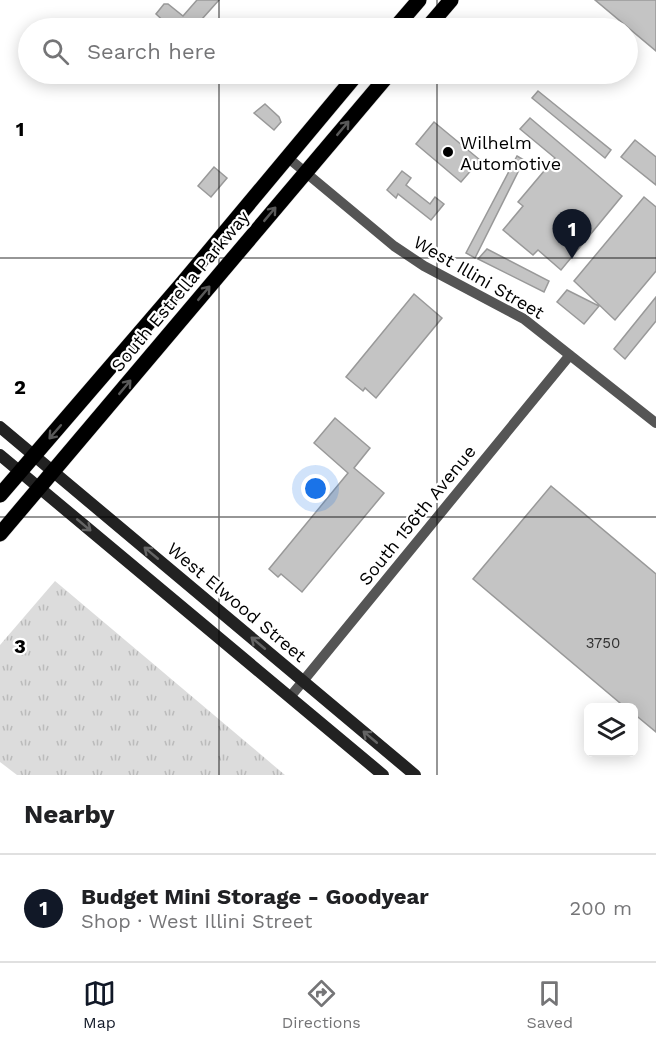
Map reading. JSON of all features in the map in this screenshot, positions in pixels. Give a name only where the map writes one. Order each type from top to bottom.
[{"type":"main road","points":[[404,18],[419,0]]},
{"type":"main road","points":[[436,18],[451,0]]},
{"type":"main road","name":"South Estrella Parkway","points":[[0,495],[349,84]]},
{"type":"main road","name":"South Estrella Parkway","points":[[0,534],[380,84]]},
{"type":"main road","name":"West Elwood Street","points":[[0,427],[415,775]]},
{"type":"main road","points":[[0,455],[383,775]]},
{"type":"street","name":"West Illini Street","points":[[287,158],[394,246],[424,266],[524,319],[656,423]]},
{"type":"street","name":"South 156th Avenue","points":[[290,697],[570,355]]},
{"type":"green space","points":[[55,581],[285,775],[17,775],[0,762],[0,645]]},
{"type":"building","points":[[197,0],[219,0],[203,18],[160,18],[156,14],[164,4],[168,4],[183,16]]},
{"type":"building","points":[[595,0],[656,0],[656,51],[638,36],[638,18],[617,18]]},
{"type":"building","points":[[538,91],[611,150],[605,158],[532,98]]},
{"type":"building","points":[[265,104],[279,117],[281,122],[274,130],[254,113]]},
{"type":"building","points":[[530,118],[622,196],[561,270],[538,250],[533,255],[503,230],[523,206],[518,202],[555,158],[520,129]]},
{"type":"building","name":"Wilhelm Automotive","points":[[434,122],[480,160],[461,182],[416,144]]},
{"type":"building","points":[[635,140],[656,157],[656,185],[621,157]]},
{"type":"building","points":[[517,156],[524,160],[475,258],[466,253]]},
{"type":"building","points":[[214,167],[227,178],[211,197],[198,186]]},
{"type":"building","points":[[402,171],[411,178],[406,185],[430,204],[435,197],[444,204],[431,220],[398,194],[396,198],[387,190]]},
{"type":"building","points":[[644,197],[656,207],[656,271],[615,320],[574,281]]},
{"type":"building","points":[[487,249],[549,281],[544,292],[478,259]]},
{"type":"building","points":[[567,290],[599,306],[584,324],[557,302]]},
{"type":"building","points":[[414,294],[442,318],[376,398],[365,388],[363,391],[346,377]]},
{"type":"building","points":[[656,297],[656,321],[625,359],[614,349]]},
{"type":"building","points":[[335,418],[370,448],[354,468],[384,493],[302,592],[281,574],[278,577],[269,569],[348,473],[314,443]]},
{"type":"building","points":[[551,486],[656,574],[656,732],[638,717],[638,703],[620,703],[473,579]]},
{"type":"place","name":"Wilhelm Automotive","points":[[448,152]]},
{"type":"place","name":"Budget Mini Storage - Goodyear","points":[[572,259]]}]
